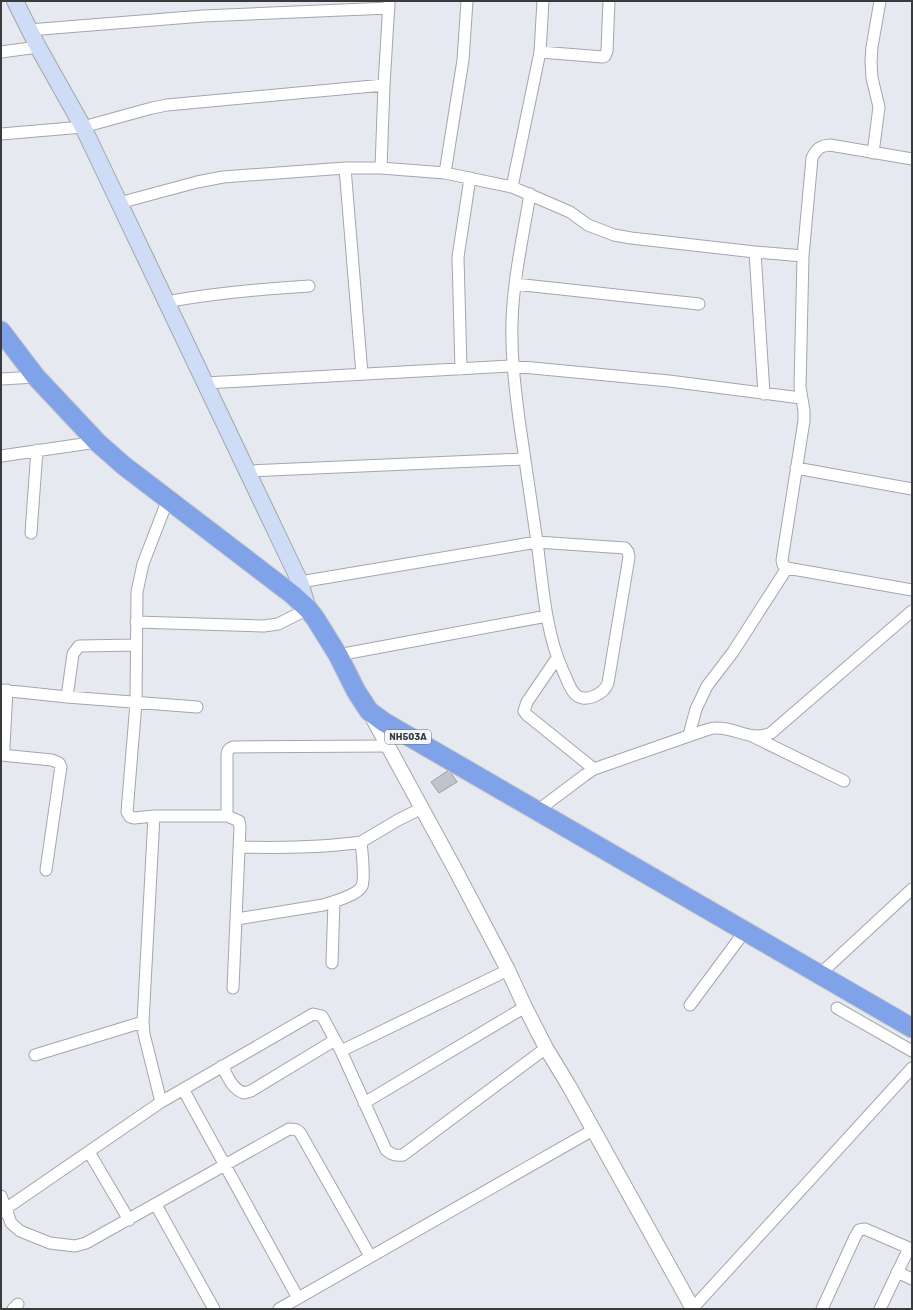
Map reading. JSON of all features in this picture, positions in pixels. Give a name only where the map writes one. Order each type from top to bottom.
[{"type":"highway","name":"NH503A","points":[[1,331],[36,377],[97,442],[123,465],[293,594],[308,609],[338,655],[356,691],[369,711],[396,730],[912,1028]]},
{"type":"main road","points":[[15,1],[38,47],[83,127],[300,582],[308,609]]},
{"type":"street","points":[[445,173],[463,60],[467,1]]},
{"type":"street","points":[[512,187],[540,52],[543,1]]},
{"type":"street","points":[[540,52],[605,56],[607,51],[610,1]]},
{"type":"street","points":[[873,153],[879,108],[872,78],[872,61],[874,34],[880,1]]},
{"type":"street","points":[[29,30],[203,16],[389,5],[381,168]]},
{"type":"street","points":[[1,52],[38,47]]},
{"type":"street","points":[[1,134],[83,127],[167,105],[384,85]]},
{"type":"street","points":[[912,160],[830,145],[818,148],[812,158],[803,256],[800,387],[804,421],[782,560],[783,565],[788,568],[912,590]]},
{"type":"street","points":[[119,204],[197,182],[223,177],[345,168],[381,168],[445,173],[512,187],[570,212],[588,225],[614,235],[755,252],[803,256]]},
{"type":"street","points":[[345,168],[362,374]]},
{"type":"street","points":[[461,369],[458,257],[470,178]]},
{"type":"street","points":[[300,582],[537,542],[625,548],[629,557],[606,688],[603,692],[586,698],[576,696],[572,691],[557,658],[547,616],[537,542],[524,460],[512,366],[512,322],[515,284],[530,194]]},
{"type":"street","points":[[755,252],[764,394]]},
{"type":"street","points":[[515,284],[699,304]]},
{"type":"street","points":[[166,302],[199,296],[309,286]]},
{"type":"street","points":[[205,382],[512,366],[669,381],[801,398]]},
{"type":"street","points":[[1,379],[36,377]]},
{"type":"street","points":[[1,456],[97,442]]},
{"type":"street","points":[[31,533],[37,450]]},
{"type":"street","points":[[248,471],[524,460]]},
{"type":"street","points":[[796,468],[912,489]]},
{"type":"street","points":[[168,499],[144,564],[137,592],[136,703],[127,812],[130,817],[134,818],[154,816],[227,816],[239,821],[237,919],[233,988]]},
{"type":"street","points":[[689,735],[696,709],[707,686],[733,652],[788,568]]},
{"type":"street","points":[[136,622],[264,626],[278,624],[308,609]]},
{"type":"street","points":[[751,736],[763,737],[771,733],[912,611]]},
{"type":"street","points":[[338,655],[547,616]]},
{"type":"street","points":[[67,697],[73,654],[79,646],[136,645]]},
{"type":"street","points":[[557,658],[526,702],[524,711],[594,769]]},
{"type":"street","points":[[46,870],[60,774],[59,762],[1,754],[4,750],[4,690],[67,697],[196,707]]},
{"type":"street","points":[[369,711],[508,970],[546,1048],[569,1086],[692,1309],[912,1068]]},
{"type":"street","points":[[537,811],[594,769],[689,735],[714,728],[735,731],[751,736],[844,780]]},
{"type":"street","points":[[227,816],[227,752],[229,748],[389,746]]},
{"type":"street","points":[[239,847],[305,848],[362,842],[398,820],[422,808]]},
{"type":"street","points":[[154,816],[143,1022],[144,1034],[161,1102]]},
{"type":"street","points":[[237,919],[334,902],[356,892],[362,886],[363,882],[362,842]]},
{"type":"street","points":[[819,975],[912,890]]},
{"type":"street","points":[[332,963],[334,902]]},
{"type":"street","points":[[690,1005],[745,931]]},
{"type":"street","points":[[341,1051],[508,970]]},
{"type":"street","points":[[364,1103],[525,1006]]},
{"type":"street","points":[[837,1008],[912,1051]]},
{"type":"street","points":[[3,1211],[161,1102],[313,1014],[322,1016],[341,1051],[386,1150],[391,1154],[398,1156],[403,1155],[546,1048]]},
{"type":"street","points":[[34,1055],[143,1022]]},
{"type":"street","points":[[222,1066],[234,1087],[244,1093],[251,1091],[335,1040]]},
{"type":"street","points":[[183,1089],[298,1298]]},
{"type":"street","points":[[1,1196],[3,1211],[11,1223],[20,1231],[50,1243],[63,1246],[75,1246],[86,1243],[129,1220],[289,1129],[300,1131],[370,1256]]},
{"type":"street","points":[[279,1309],[593,1130]]},
{"type":"street","points":[[89,1152],[129,1220]]},
{"type":"street","points":[[156,1205],[214,1309]]},
{"type":"street","points":[[822,1309],[859,1230],[865,1229],[910,1249],[897,1272],[880,1309]]},
{"type":"street","points":[[897,1272],[912,1279]]},
{"type":"building","points":[[449,770],[457,782],[439,793],[431,782]]}]
